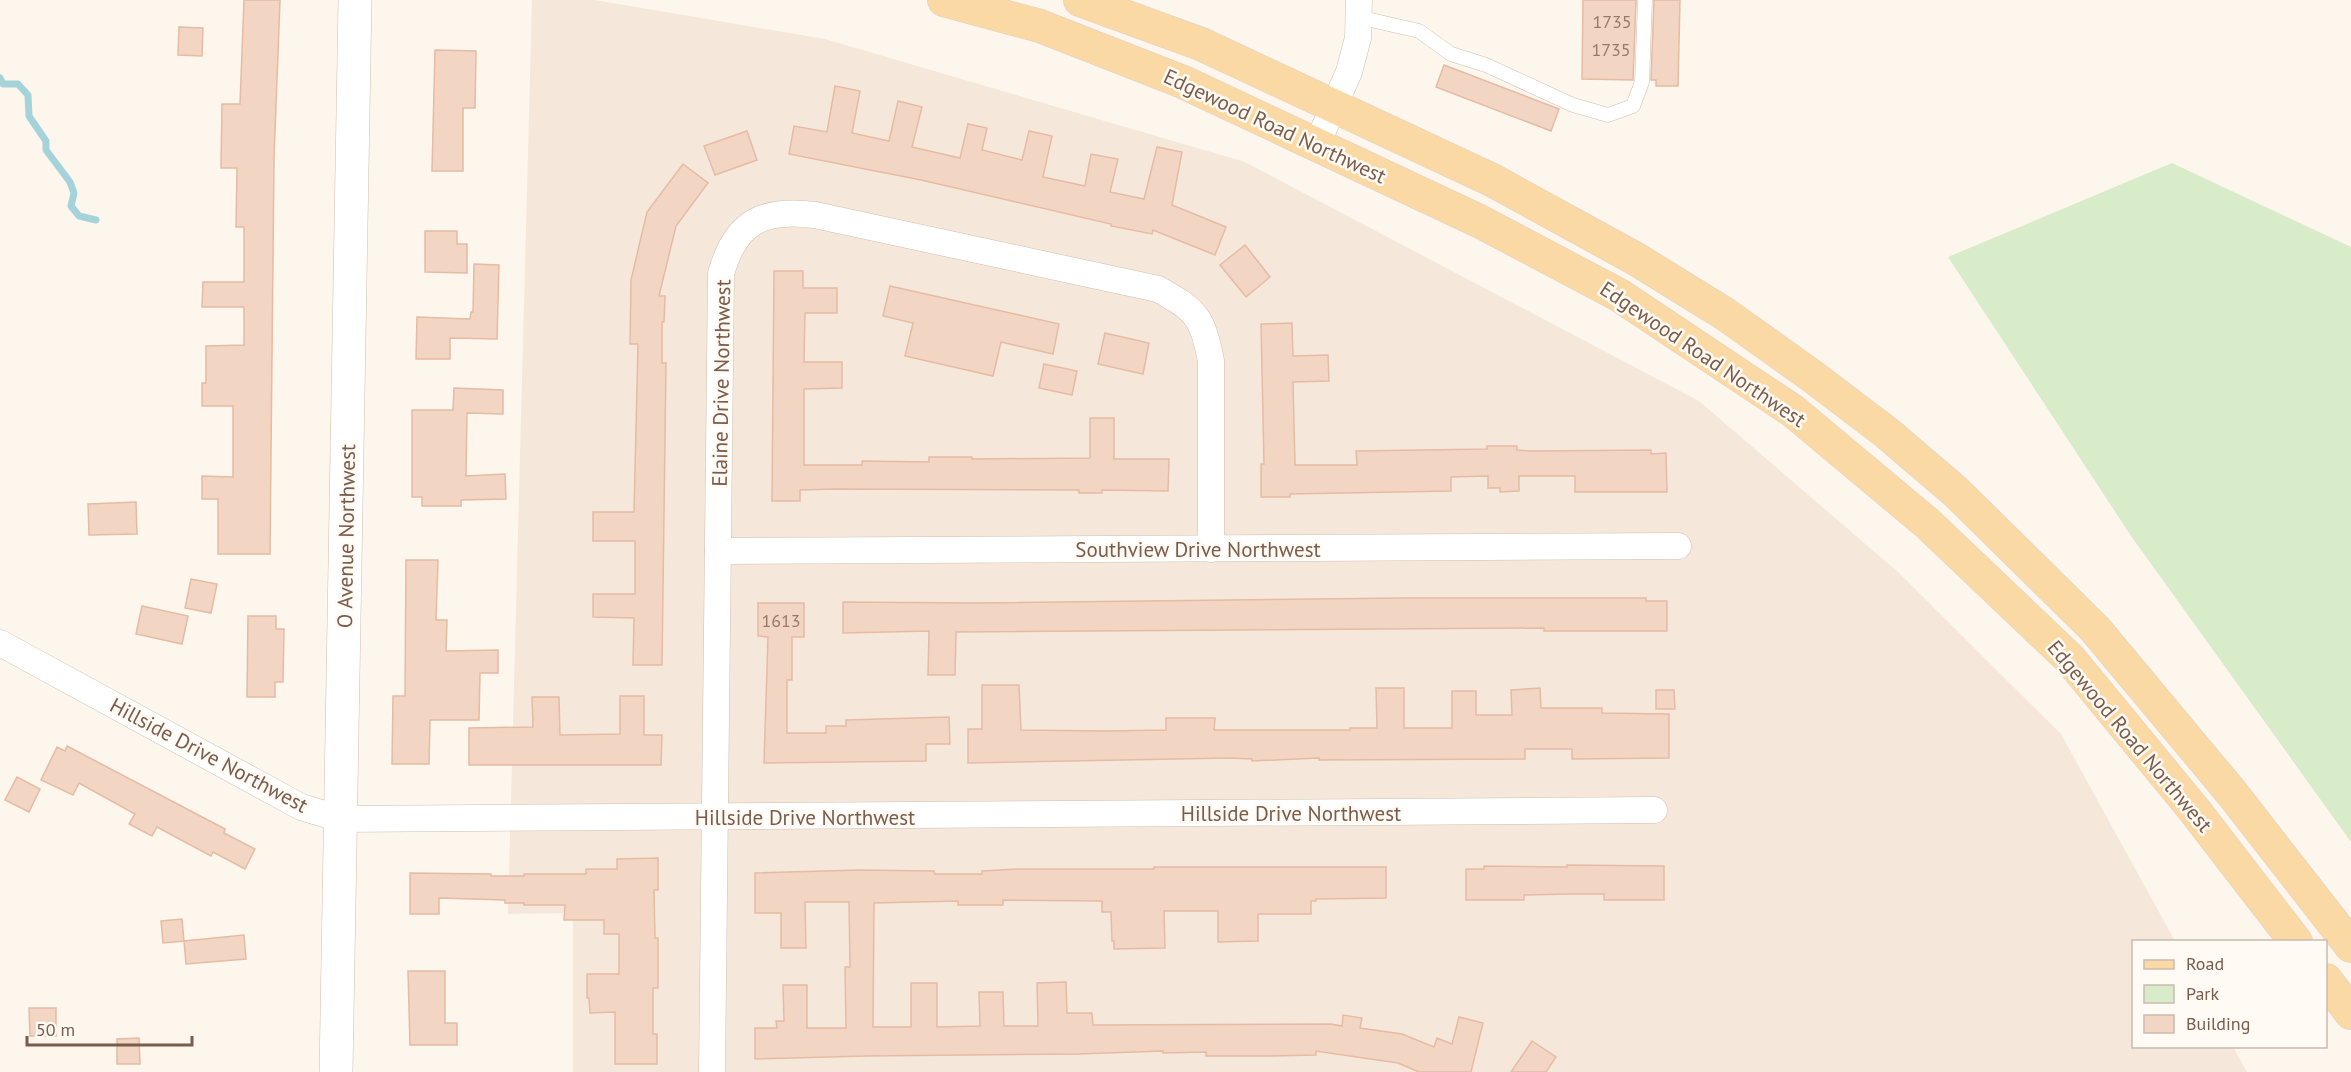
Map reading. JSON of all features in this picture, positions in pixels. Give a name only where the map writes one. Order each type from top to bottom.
[{"type":"main road","name":"Edgewood Road Northwest","points":[[944,0],[1040,26],[1183,82],[1479,222],[1619,295],[1802,418],[1927,523],[2070,659],[2195,811],[2294,940]]},
{"type":"main road","name":"Edgewood Road Northwest","points":[[1080,0],[1201,44],[1492,180],[1636,259],[1725,314],[1887,433],[1956,492],[2095,629],[2231,792],[2351,946]]},
{"type":"main road","points":[[2327,983],[2351,1013]]},
{"type":"street","name":"O Avenue Northwest","points":[[336,1072],[355,0]]},
{"type":"street","points":[[1317,144],[1349,72],[1358,38],[1358,8]]},
{"type":"street","name":"Elaine Drive Northwest","points":[[712,1072],[721,274],[727,252],[740,233],[755,220],[774,214],[793,212],[1158,289],[1189,306],[1205,331],[1211,361],[1211,549]]},
{"type":"street","name":"Southview Drive Northwest","points":[[718,550],[1678,546]]},
{"type":"street","name":"Hillside Drive Northwest","points":[[0,643],[302,807],[341,819],[1654,810]]},
{"type":"lane","points":[[1358,8],[1419,32],[1451,54],[1486,65],[1573,105],[1608,115],[1633,106],[1642,82],[1645,0]]},
{"type":"shaded area","points":[[532,0],[595,0],[825,39],[1245,162],[1699,401],[1898,572],[2061,734],[2174,940],[2132,940],[2132,1048],[2234,1048],[2247,1072],[573,1072],[573,913],[508,914]]},
{"type":"green space","points":[[2172,163],[2351,247],[2351,842],[2131,536],[1948,257]]},
{"type":"building","points":[[244,0],[280,0],[274,158],[270,554],[218,554],[218,499],[202,499],[202,476],[233,477],[233,406],[202,406],[202,383],[206,383],[206,346],[244,345],[244,307],[202,307],[203,282],[244,282],[244,227],[236,227],[237,168],[221,168],[222,104],[240,104]]},
{"type":"building","points":[[1583,0],[1636,0],[1633,80],[1582,79]]},
{"type":"building","points":[[1654,0],[1680,0],[1678,86],[1656,86],[1656,80],[1651,80]]},
{"type":"building","points":[[179,27],[203,28],[202,56],[178,55]]},
{"type":"building","points":[[435,50],[476,51],[475,108],[463,108],[463,171],[432,171]]},
{"type":"building","points":[[1444,65],[1559,109],[1551,131],[1436,87]]},
{"type":"building","points":[[835,86],[860,91],[852,133],[889,141],[898,101],[922,107],[912,147],[960,158],[968,124],[987,128],[982,150],[1022,160],[1029,131],[1052,136],[1043,177],[1085,186],[1091,154],[1118,159],[1110,192],[1144,199],[1157,147],[1182,152],[1172,205],[1226,227],[1215,255],[1153,230],[1152,234],[1111,226],[1111,224],[921,180],[789,154],[794,126],[827,132]]},
{"type":"building","points":[[747,131],[757,160],[715,175],[704,146]]},
{"type":"building","points":[[683,164],[708,183],[676,226],[659,296],[665,296],[664,322],[662,322],[662,363],[666,363],[662,665],[633,665],[634,618],[593,617],[593,594],[635,594],[635,541],[593,541],[593,512],[634,512],[638,344],[630,344],[631,280],[647,212]]},
{"type":"building","points":[[425,231],[457,231],[457,244],[467,244],[467,273],[425,272]]},
{"type":"building","points":[[1245,245],[1270,277],[1246,297],[1220,265]]},
{"type":"building","points":[[474,264],[499,265],[497,339],[450,338],[450,359],[416,359],[417,317],[470,319],[471,312],[473,312]]},
{"type":"building","points":[[774,271],[803,271],[803,288],[837,288],[837,313],[805,313],[804,362],[842,362],[842,388],[804,389],[804,465],[862,465],[862,461],[929,462],[929,457],[1090,458],[1090,418],[1114,418],[1114,459],[1169,459],[1168,491],[1102,490],[1102,493],[1079,493],[1079,490],[835,489],[800,490],[800,501],[772,501]]},
{"type":"building","points":[[890,286],[1059,324],[1053,354],[1001,342],[993,376],[905,356],[913,323],[883,316]]},
{"type":"building","points":[[1292,323],[1293,356],[1328,355],[1329,381],[1293,382],[1295,465],[1357,465],[1356,451],[1487,449],[1487,446],[1517,446],[1517,450],[1531,451],[1651,450],[1651,454],[1666,453],[1667,492],[1575,492],[1575,476],[1519,476],[1519,491],[1500,492],[1500,488],[1488,488],[1488,476],[1451,477],[1451,491],[1290,494],[1290,497],[1261,497],[1261,464],[1264,464],[1261,324]]},
{"type":"building","points":[[1105,333],[1149,343],[1143,374],[1098,364]]},
{"type":"building","points":[[1044,364],[1077,371],[1072,395],[1039,388]]},
{"type":"building","points":[[454,388],[503,390],[503,414],[467,413],[466,476],[505,474],[506,499],[461,500],[461,506],[422,506],[422,497],[412,497],[412,410],[453,410]]},
{"type":"building","points":[[136,502],[137,534],[89,535],[88,504]]},
{"type":"building","points":[[406,560],[438,560],[436,620],[447,620],[446,651],[498,650],[498,673],[480,673],[479,720],[430,720],[429,764],[392,764],[393,696],[405,696]]},
{"type":"building","points":[[191,579],[217,584],[211,613],[185,608]]},
{"type":"building","points":[[1402,598],[1646,598],[1646,601],[1667,601],[1667,631],[1544,631],[1544,628],[956,632],[955,675],[928,675],[929,631],[843,633],[843,602],[975,603]]},
{"type":"building","points":[[758,603],[804,603],[804,637],[792,637],[792,680],[787,680],[787,733],[826,733],[826,726],[846,726],[846,720],[949,717],[950,744],[926,744],[926,761],[764,763],[768,637],[758,636]]},
{"type":"building","points":[[142,606],[188,616],[182,644],[136,634]]},
{"type":"building","points":[[248,616],[276,616],[276,629],[284,629],[283,682],[275,682],[275,697],[247,697]]},
{"type":"building","points":[[982,685],[1019,685],[1021,730],[1106,731],[1166,730],[1166,718],[1215,718],[1214,730],[1377,728],[1376,688],[1404,688],[1404,728],[1452,728],[1452,691],[1476,691],[1476,715],[1512,715],[1511,690],[1540,688],[1541,708],[1602,708],[1602,713],[1669,714],[1669,758],[1572,759],[1572,749],[1525,749],[1525,759],[1319,760],[1319,758],[1252,761],[1252,759],[1229,758],[968,763],[968,729],[982,729]]},
{"type":"building","points":[[1656,690],[1674,690],[1675,709],[1656,709]]},
{"type":"building","points":[[620,696],[644,696],[644,735],[662,735],[661,765],[469,765],[469,728],[533,727],[532,697],[559,697],[560,735],[620,734]]},
{"type":"building","points":[[67,746],[225,829],[224,833],[255,849],[245,869],[213,852],[211,856],[157,827],[152,836],[129,824],[135,814],[79,783],[73,795],[41,780],[57,747],[65,751]]},
{"type":"building","points":[[17,777],[40,789],[29,812],[5,800]]},
{"type":"building","points":[[658,858],[658,890],[654,890],[655,938],[658,938],[658,988],[653,988],[653,1034],[657,1034],[657,1064],[615,1064],[615,1012],[590,1013],[589,998],[587,998],[587,974],[619,974],[619,934],[604,934],[604,920],[564,920],[565,905],[524,905],[524,903],[505,903],[505,900],[439,898],[439,914],[410,914],[410,873],[491,874],[491,876],[586,874],[586,869],[617,869],[617,859]]},
{"type":"building","points":[[1567,865],[1664,866],[1664,900],[1604,900],[1604,894],[1569,894],[1524,895],[1524,900],[1466,900],[1466,869],[1484,869],[1484,866],[1567,867]]},
{"type":"building","points":[[1154,867],[1386,867],[1386,898],[1316,899],[1316,901],[1311,901],[1311,914],[1258,914],[1258,941],[1218,942],[1218,911],[1164,911],[1165,948],[1114,949],[1111,912],[1102,912],[1102,901],[1003,900],[1003,905],[958,905],[958,901],[874,903],[873,1027],[911,1027],[911,983],[937,983],[937,1027],[980,1026],[979,992],[1003,992],[1004,1026],[1038,1026],[1037,983],[1066,982],[1067,1013],[1092,1013],[1093,1025],[1331,1024],[1342,1026],[1343,1015],[1362,1018],[1360,1028],[1402,1034],[1434,1047],[1437,1038],[1452,1044],[1459,1017],[1483,1023],[1471,1072],[1419,1072],[1398,1063],[1316,1051],[1316,1055],[1272,1056],[1206,1056],[1206,1052],[1163,1053],[1163,1051],[755,1059],[755,1028],[777,1028],[776,1021],[784,1021],[783,985],[807,985],[807,1028],[846,1028],[845,967],[850,967],[849,902],[805,902],[806,948],[781,948],[781,913],[755,913],[755,873],[860,870],[982,874],[982,871],[1017,869],[1154,869]]},
{"type":"building","points":[[182,919],[184,941],[163,943],[161,921]]},
{"type":"building","points":[[244,935],[246,959],[186,964],[184,941]]},
{"type":"building","points":[[408,971],[445,971],[445,1023],[457,1023],[457,1045],[410,1045]]},
{"type":"building","points":[[29,1008],[56,1008],[56,1036],[30,1036]]},
{"type":"building","points":[[139,1038],[140,1064],[117,1064],[117,1039]]},
{"type":"building","points":[[1532,1041],[1556,1057],[1546,1072],[1511,1072]]},
{"type":"waterway","points":[[0,78],[3,84],[18,84],[28,95],[29,116],[46,141],[46,150],[70,182],[74,193],[71,206],[79,216],[96,220]]}]
